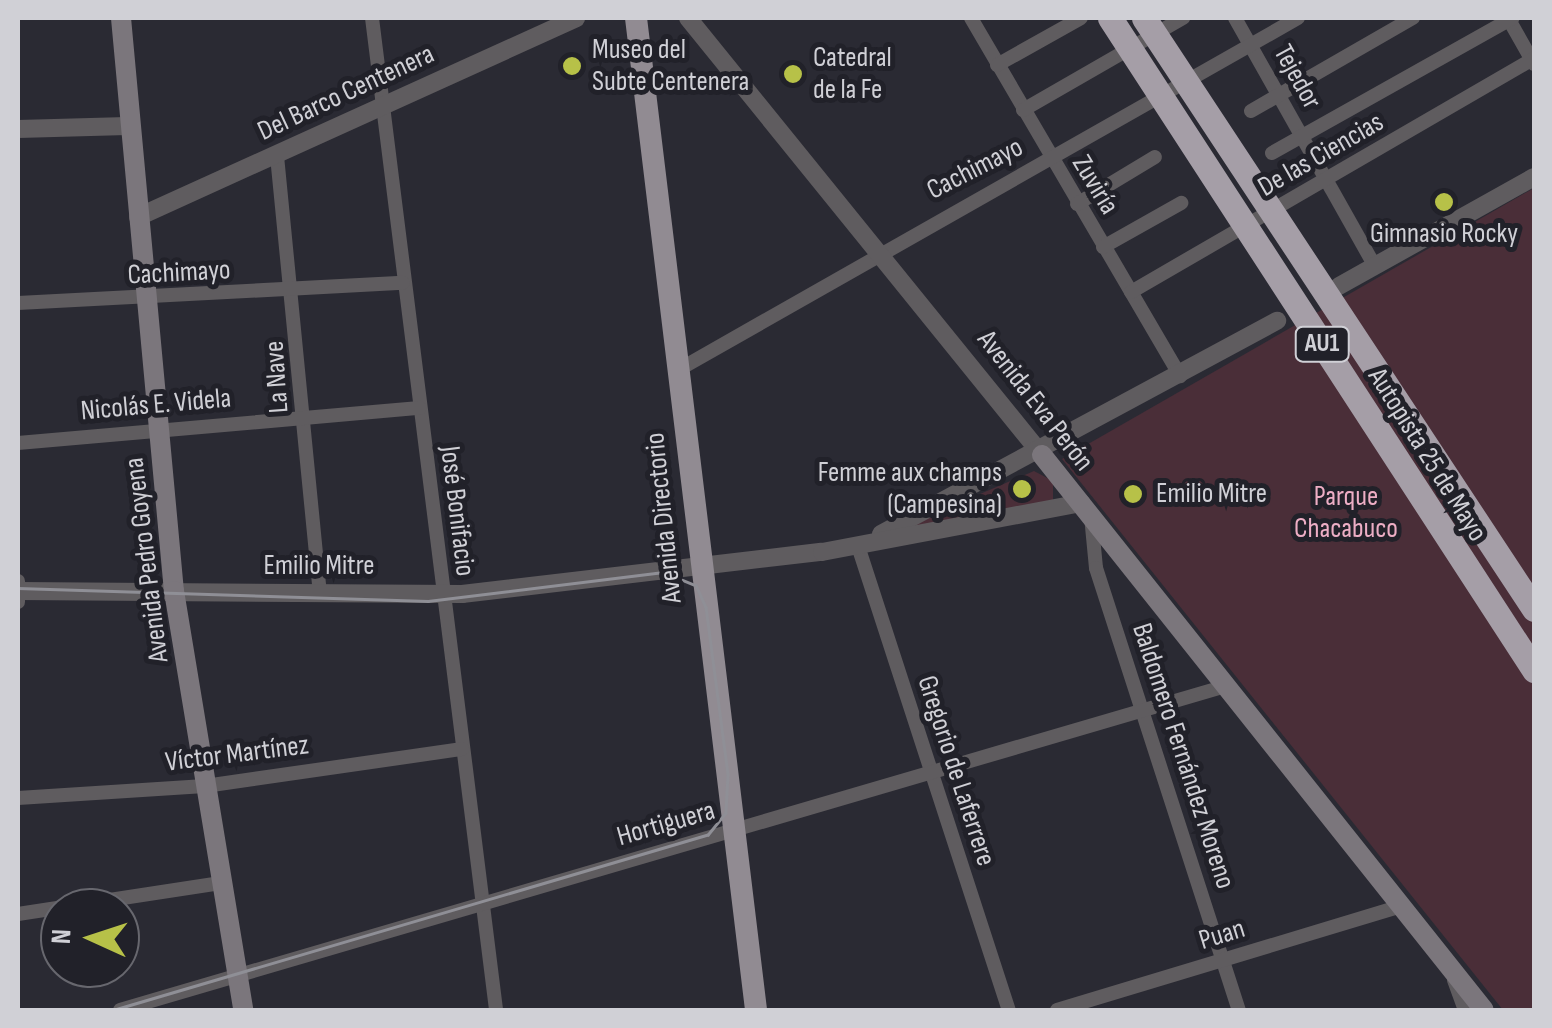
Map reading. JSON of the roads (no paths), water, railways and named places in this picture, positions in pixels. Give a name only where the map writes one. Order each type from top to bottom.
[{"type":"highway","name":"Autopista 25 de Mayo","points":[[1110,18],[1534,670]]},
{"type":"highway","name":"Autopista 25 de Mayo","points":[[1144,18],[1534,609]]},
{"type":"main road","name":"Avenida Pedro Goyena","points":[[113,18],[125,100]]},
{"type":"main road","name":"Avenida Pedro Goyena","points":[[121,18],[127,126],[174,593],[244,1010]]},
{"type":"main road","name":"Avenida Directorio","points":[[636,18],[698,565],[756,1010]]},
{"type":"main road","name":"Avenida Eva Perón","points":[[1042,455],[1484,1010]]},
{"type":"street","name":"José Bonifacio","points":[[372,18],[402,283],[496,1010]]},
{"type":"street","name":"Del Barco Centenera","points":[[138,217],[576,18]]},
{"type":"street","name":"Avenida Eva Perón","points":[[688,18],[880,247],[1042,455]]},
{"type":"street","points":[[997,65],[1081,18]]},
{"type":"street","points":[[1023,110],[1183,18]]},
{"type":"street","name":"Tejedor","points":[[1235,18],[1374,266]]},
{"type":"street","name":"Cachimayo","points":[[678,370],[880,247],[1050,158],[1298,18]]},
{"type":"street","points":[[1251,111],[1413,18]]},
{"type":"street","points":[[1272,152],[1510,18],[1534,61]]},
{"type":"street","name":"Zuviría","points":[[976,19],[997,65],[1050,158],[1180,376]]},
{"type":"street","name":"De las Ciencias","points":[[1131,292],[1534,61]]},
{"type":"street","points":[[18,129],[127,126]]},
{"type":"street","name":"La Nave","points":[[278,156],[296,292],[320,594]]},
{"type":"street","points":[[1077,204],[1155,158]]},
{"type":"street","points":[[1339,286],[1534,177]]},
{"type":"street","points":[[1102,247],[1180,204]]},
{"type":"street","name":"Cachimayo","points":[[18,303],[147,300],[402,283]]},
{"type":"street","name":"Emilio Mitre","points":[[858,546],[1042,455],[1277,321]]},
{"type":"street","name":"Nicolás E. Videla","points":[[18,443],[419,408]]},
{"type":"street","name":"Emilio Mitre","points":[[18,591],[442,594],[858,546],[1086,509]]},
{"type":"street","name":"Baldomero Fernández Moreno","points":[[1086,509],[1096,568],[1238,1010]]},
{"type":"street","name":"Gregorio de Laferrere","points":[[858,546],[1009,1010]]},
{"type":"street","points":[[18,580],[18,602]]},
{"type":"street","name":"Hortiguera","points":[[120,1010],[1226,686]]},
{"type":"street","name":"Víctor Martínez","points":[[18,798],[205,786],[462,750]]},
{"type":"street","points":[[18,914],[221,882]]},
{"type":"street","name":"Puan","points":[[1057,1010],[1401,906]]},
{"type":"street","points":[[1451,970],[1465,1010]]},
{"type":"tram line","points":[[18,588],[428,601],[663,572],[696,585],[706,607],[728,774],[726,813],[708,835],[115,1010]]},
{"type":"place","name":"Museo del Subte Centenera","points":[[572,66]]},
{"type":"place","name":"Catedral de la Fe","points":[[793,74]]},
{"type":"place","name":"Gimnasio Rocky","points":[[1444,202]]},
{"type":"place","name":"Femme aux champs (Campesina)","points":[[1022,489]]},
{"type":"place","name":"Emilio Mitre","points":[[1133,494]]},
{"type":"park label","name":"Parque Chacabuco","points":[[1346,513]]}]
